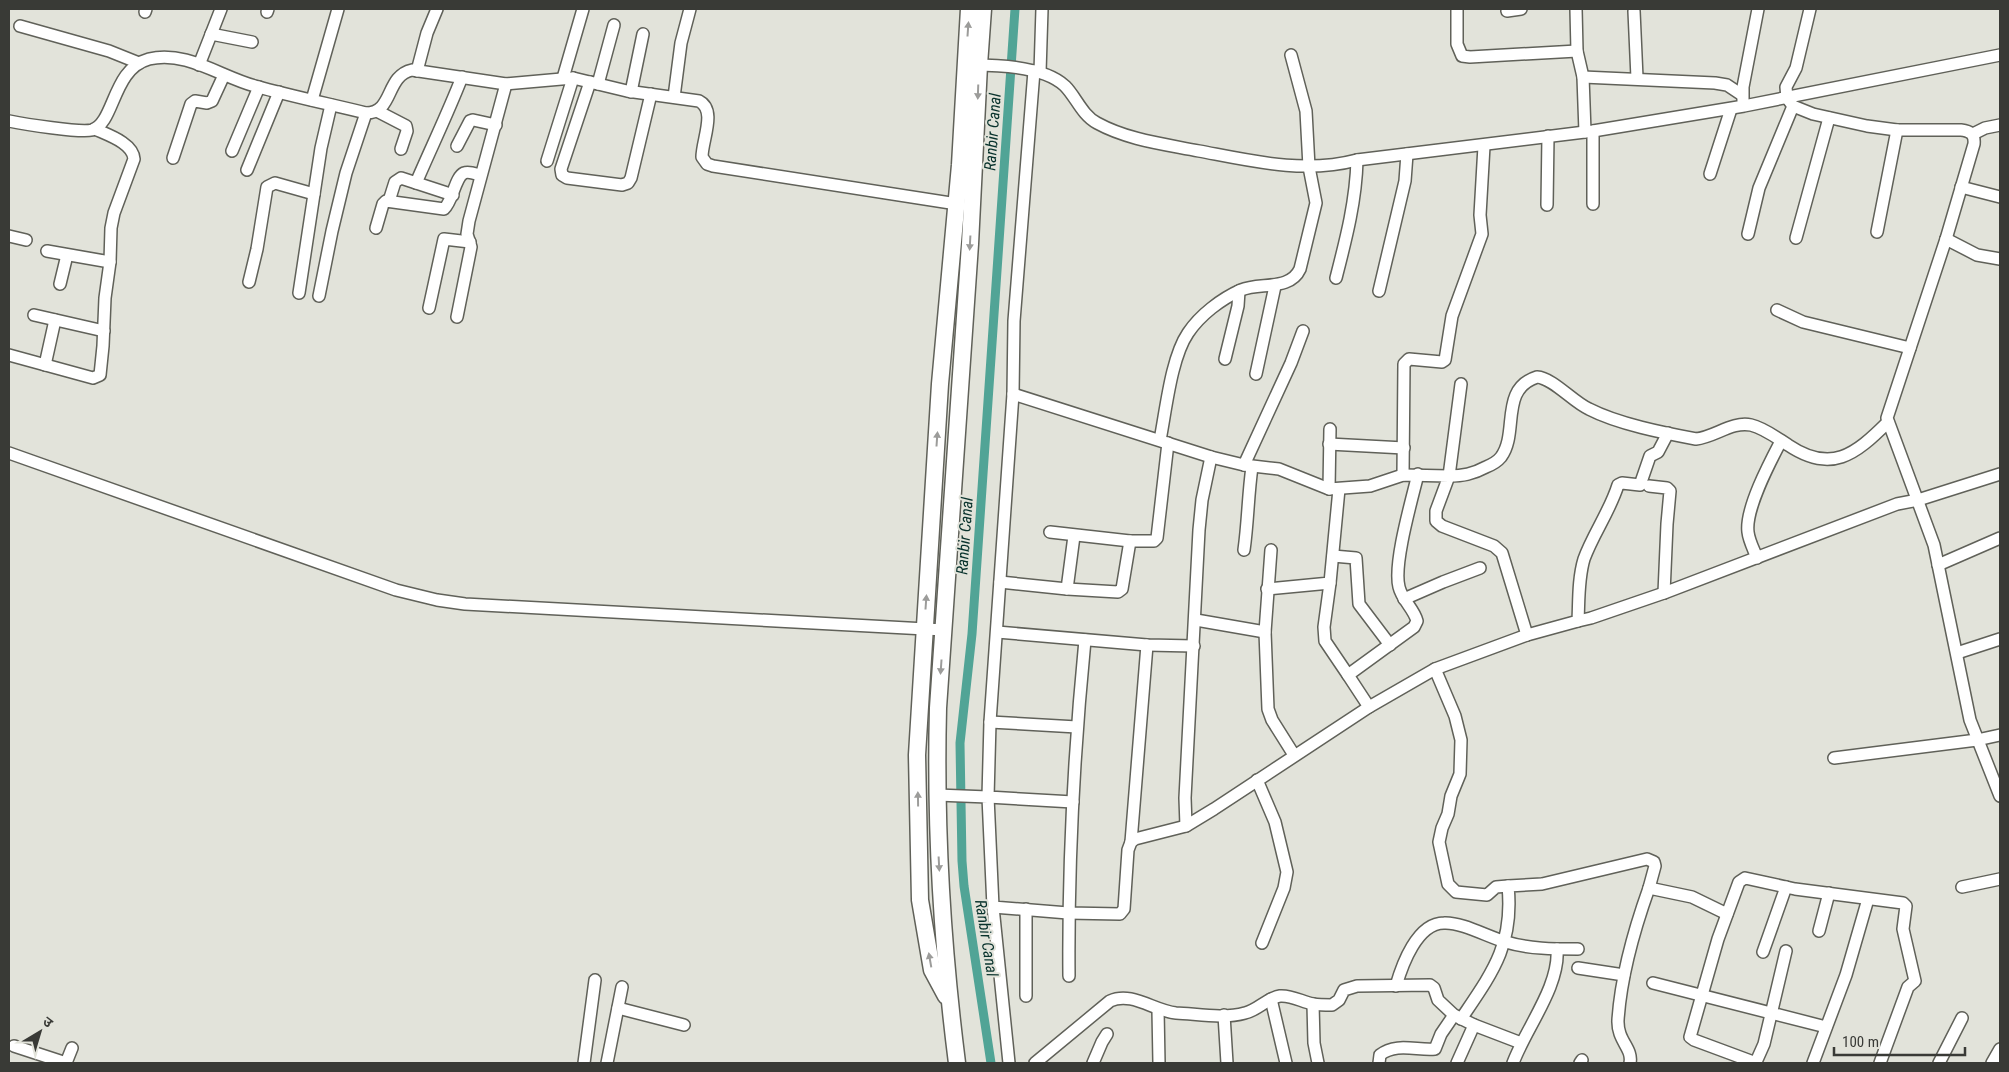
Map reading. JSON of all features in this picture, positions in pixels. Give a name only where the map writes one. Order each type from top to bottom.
[{"type":"highway","points":[[957,1063],[939,866],[944,796],[938,708],[970,244],[972,65],[970,9]]},
{"type":"highway","points":[[951,1010],[932,970],[920,900],[917,755],[940,384],[956,204],[972,65],[984,9]]},
{"type":"street","points":[[312,100],[338,9]]},
{"type":"street","points":[[417,70],[427,33],[438,9]]},
{"type":"street","points":[[547,161],[583,9]]},
{"type":"street","points":[[674,98],[681,43],[690,9]]},
{"type":"street","points":[[1009,1063],[992,907],[988,797],[990,722],[1013,394],[1014,321],[1042,9]]},
{"type":"street","points":[[1458,9],[1457,44],[1462,56],[1577,51]]},
{"type":"street","points":[[1507,11],[1521,9]]},
{"type":"street","points":[[1576,9],[1577,51],[1583,77],[1589,131],[1593,204]]},
{"type":"street","points":[[972,65],[999,66],[1052,76],[1064,85],[1091,119],[1110,129],[1142,140],[1266,164],[1309,167],[1338,165],[1357,160],[1484,146],[1589,131],[1730,108],[1743,100],[1758,9]]},
{"type":"street","points":[[1748,234],[1759,188],[1790,102],[1786,87],[1796,68],[1810,9]]},
{"type":"street","points":[[199,65],[211,34],[217,10]]},
{"type":"street","points":[[1634,11],[1637,78]]},
{"type":"street","points":[[614,25],[561,169],[562,175],[567,178],[622,185],[628,184],[651,94]]},
{"type":"street","points":[[20,26],[109,51],[138,63]]},
{"type":"street","points":[[211,34],[252,42]]},
{"type":"street","points":[[631,92],[643,34]]},
{"type":"street","points":[[1050,532],[1074,536],[1153,542],[1156,538],[1164,442],[1175,368],[1184,339],[1206,313],[1240,291],[1255,287],[1275,286],[1295,277],[1300,270],[1316,203],[1309,167],[1306,110],[1291,55]]},
{"type":"street","points":[[1583,77],[1637,78],[1721,84],[1743,100],[1790,102],[2000,55]]},
{"type":"street","points":[[96,129],[102,122],[127,73],[138,63],[162,58],[176,59],[199,65],[259,87],[330,105],[371,112],[406,126],[407,131],[401,149]]},
{"type":"street","points":[[319,296],[346,173],[371,112],[385,103],[393,85],[401,74],[412,70],[506,84],[568,78],[631,92],[699,101],[707,107],[708,114],[702,157],[707,164],[956,204]]},
{"type":"street","points":[[173,158],[190,104],[195,101],[207,103],[212,101],[224,75]]},
{"type":"street","points":[[416,183],[452,105],[462,77]]},
{"type":"street","points":[[456,316],[470,252],[470,242],[467,234],[469,221],[506,84]]},
{"type":"street","points":[[232,151],[259,87]]},
{"type":"street","points":[[247,170],[279,92]]},
{"type":"street","points":[[1790,102],[1829,118],[1897,130],[1961,130],[1973,134],[1985,128],[2000,125]]},
{"type":"street","points":[[299,293],[321,148],[330,105]]},
{"type":"street","points":[[1710,174],[1730,108]]},
{"type":"street","points":[[1796,238],[1829,118]]},
{"type":"street","points":[[9,121],[82,131],[96,129],[129,147],[134,155],[134,163],[112,220],[100,372],[96,378],[9,355]]},
{"type":"street","points":[[457,146],[470,121],[496,125]]},
{"type":"street","points":[[1878,232],[1897,130]]},
{"type":"street","points":[[1973,134],[1974,144],[1946,239],[1887,415],[1932,539],[1970,720],[2000,796]]},
{"type":"street","points":[[1547,205],[1548,136]]},
{"type":"street","points":[[1403,475],[1404,364],[1410,359],[1442,362],[1444,360],[1452,316],[1482,234],[1480,215],[1484,146]]},
{"type":"street","points":[[1379,291],[1405,181],[1407,154]]},
{"type":"street","points":[[1336,278],[1355,190],[1357,160]]},
{"type":"street","points":[[376,228],[383,204],[389,201],[442,209],[447,207],[464,173],[480,175]]},
{"type":"street","points":[[389,201],[395,182],[398,179],[453,195]]},
{"type":"street","points":[[249,282],[257,249],[267,187],[275,183],[314,194]]},
{"type":"street","points":[[1961,187],[2000,197]]},
{"type":"street","points":[[9,238],[26,240]]},
{"type":"street","points":[[429,308],[444,239],[470,242]]},
{"type":"street","points":[[1946,239],[1977,255],[2000,259]]},
{"type":"street","points":[[47,251],[110,262]]},
{"type":"street","points":[[60,284],[67,255]]},
{"type":"street","points":[[1256,374],[1275,286]]},
{"type":"street","points":[[1226,359],[1240,291]]},
{"type":"street","points":[[1777,310],[1803,322],[1910,348]]},
{"type":"street","points":[[34,315],[104,331]]},
{"type":"street","points":[[45,365],[55,320]]},
{"type":"street","points":[[1244,550],[1248,521],[1248,466],[1303,331]]},
{"type":"street","points":[[1013,394],[1211,457],[1248,466],[1286,471],[1334,489],[1370,486],[1403,475],[1468,475],[1488,466],[1502,456],[1507,442],[1513,405],[1518,393],[1525,382],[1537,377],[1548,380],[1577,404],[1607,417],[1696,439],[1712,436],[1733,426],[1749,424],[1814,459],[1832,459],[1849,454],[1864,444],[1888,422]]},
{"type":"street","points":[[1461,384],[1449,476],[1436,511],[1436,521],[1442,526],[1494,546],[1502,553],[1528,635]]},
{"type":"street","points":[[1330,429],[1329,444],[1334,489],[1333,556],[1324,627],[1325,641],[1369,707]]},
{"type":"street","points":[[1578,621],[1584,561],[1618,485],[1622,483],[1640,485],[1650,456],[1658,452],[1668,433]]},
{"type":"street","points":[[1757,558],[1749,536],[1748,525],[1762,479],[1781,440]]},
{"type":"street","points":[[1329,444],[1404,448]]},
{"type":"street","points":[[9,453],[383,585],[437,600],[465,604],[944,630]]},
{"type":"street","points":[[1186,826],[1185,798],[1196,620],[1196,578],[1200,515],[1211,457]]},
{"type":"street","points":[[1348,675],[1416,624],[1416,617],[1404,599],[1398,584],[1399,559],[1418,474]]},
{"type":"street","points":[[1132,842],[1141,837],[1186,826],[1369,707],[1435,669],[1528,635],[1591,618],[1664,593],[1897,504],[1918,500],[2000,474]]},
{"type":"street","points":[[1649,486],[1670,490],[1664,593]]},
{"type":"street","points":[[1067,589],[1074,536]]},
{"type":"street","points":[[1938,565],[2000,538]]},
{"type":"street","points":[[1000,582],[1115,593],[1121,591],[1130,541]]},
{"type":"street","points":[[1271,550],[1265,632],[1268,709],[1272,720],[1294,755]]},
{"type":"street","points":[[1333,556],[1356,558],[1359,604],[1390,645]]},
{"type":"street","points":[[1404,599],[1480,568]]},
{"type":"street","points":[[1267,589],[1330,583]]},
{"type":"street","points":[[1196,620],[1265,632]]},
{"type":"street","points":[[997,632],[1085,640],[1194,646]]},
{"type":"street","points":[[1957,654],[2000,639]]},
{"type":"street","points":[[1070,976],[1068,913],[1077,727],[1085,640]]},
{"type":"street","points":[[992,907],[1068,913],[1118,914],[1122,911],[1126,860],[1132,842],[1147,644]]},
{"type":"street","points":[[1435,669],[1453,711],[1462,740],[1460,774],[1451,796],[1448,814],[1439,842],[1448,884],[1456,892],[1487,896],[1496,888],[1542,884],[1647,859],[1651,860],[1655,866],[1624,975],[1618,1029],[1622,1040],[1631,1054],[1630,1063]]},
{"type":"street","points":[[990,722],[1077,727]]},
{"type":"street","points":[[1834,758],[1977,740],[2000,735]]},
{"type":"street","points":[[1257,780],[1274,820],[1286,864],[1286,880],[1262,943]]},
{"type":"street","points":[[944,796],[1073,802]]},
{"type":"street","points":[[1786,951],[1764,1044],[1756,1063],[1690,1037],[1718,938],[1739,882],[1743,878],[1786,887],[1903,903],[1906,906],[1902,927],[1916,981],[1908,987],[1880,1063]]},
{"type":"street","points":[[1962,887],[2000,879]]},
{"type":"street","points":[[1379,1063],[1380,1055],[1386,1051],[1408,1047],[1436,1048],[1443,1030],[1457,1017],[1489,979],[1505,942],[1510,911],[1508,886]]},
{"type":"street","points":[[1763,952],[1786,887]]},
{"type":"street","points":[[1649,888],[1692,897],[1727,914]]},
{"type":"street","points":[[1819,931],[1829,893]]},
{"type":"street","points":[[1813,1063],[1846,975],[1868,899]]},
{"type":"street","points":[[1026,909],[1026,996]]},
{"type":"street","points":[[1396,986],[1408,954],[1421,934],[1434,924],[1450,923],[1505,942],[1525,946],[1578,949]]},
{"type":"street","points":[[1513,1063],[1520,1043],[1553,980],[1558,964],[1557,949]]},
{"type":"street","points":[[1578,968],[1624,975]]},
{"type":"street","points":[[584,1063],[596,980]]},
{"type":"street","points":[[1653,983],[1826,1027]]},
{"type":"street","points":[[1036,1063],[1110,1001],[1118,998],[1135,1000],[1158,1010],[1173,1013],[1224,1015],[1248,1012],[1271,999],[1287,996],[1313,1004],[1332,1005],[1339,1000],[1344,990],[1348,988],[1396,986],[1430,985],[1434,988],[1438,1000],[1457,1017],[1520,1043]]},
{"type":"street","points":[[607,1063],[622,987]]},
{"type":"street","points":[[1271,999],[1286,1063]]},
{"type":"street","points":[[1313,1004],[1314,1043],[1318,1062]]},
{"type":"street","points":[[618,1008],[684,1025]]},
{"type":"street","points":[[1158,1010],[1159,1063]]},
{"type":"street","points":[[1224,1015],[1227,1063]]},
{"type":"street","points":[[1939,1063],[1962,1018]]},
{"type":"street","points":[[1459,1063],[1474,1025]]},
{"type":"street","points":[[1093,1063],[1107,1034]]},
{"type":"street","points":[[14,1046],[66,1063],[72,1048]]},
{"type":"street","points":[[1992,1063],[2000,1049]]},
{"type":"waterway","name":"Ranbir Canal","points":[[991,1063],[964,886],[960,743],[972,634],[1015,9]]}]
